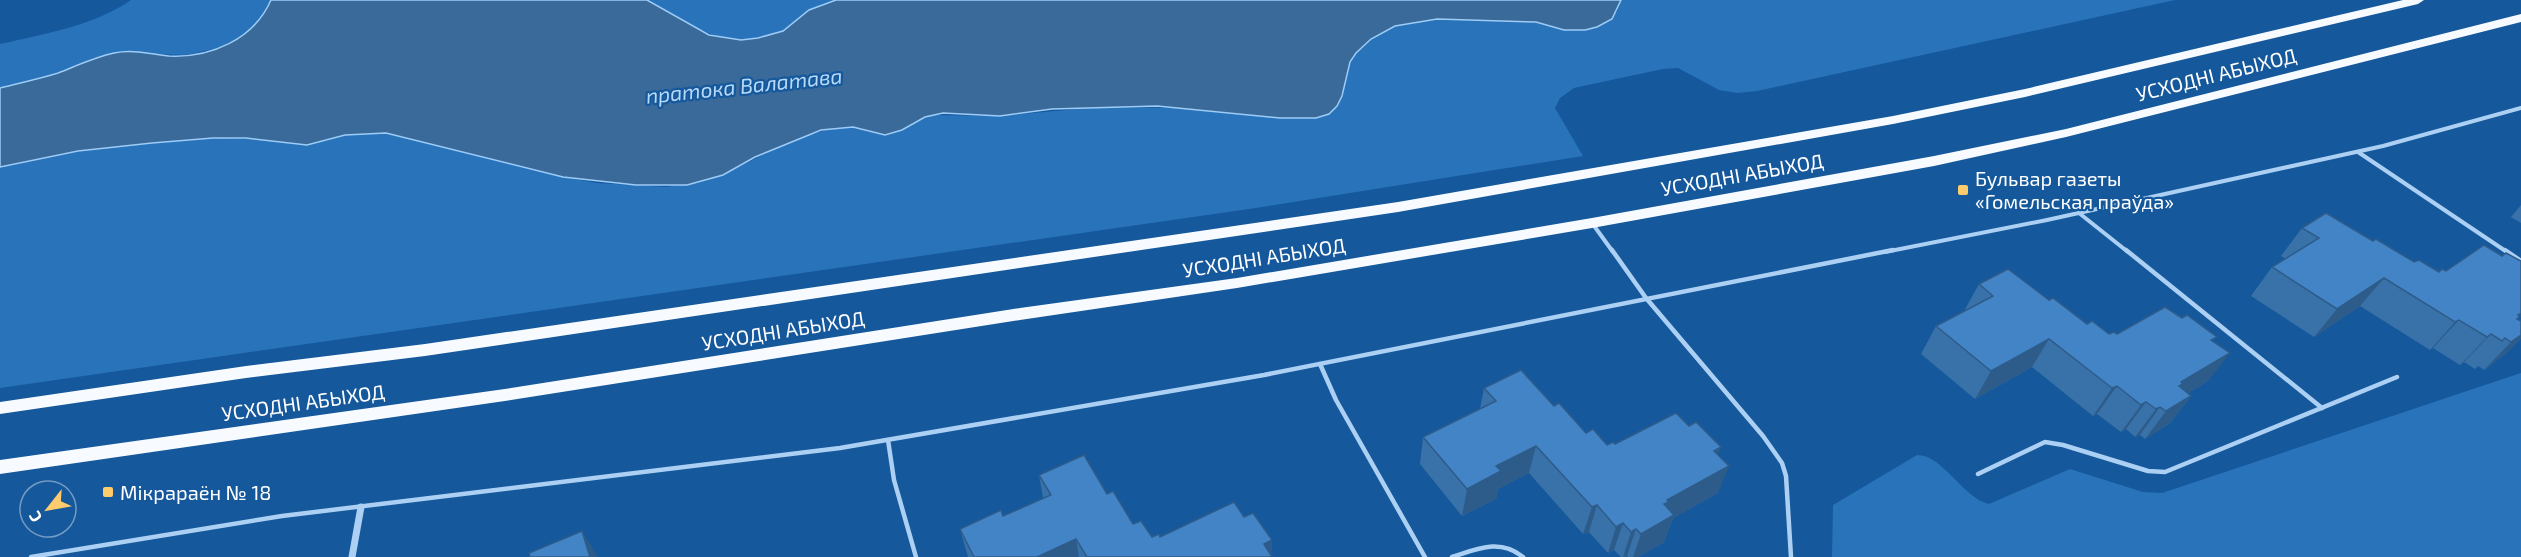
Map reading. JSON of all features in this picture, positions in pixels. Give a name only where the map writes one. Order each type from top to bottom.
[{"type":"main road","name":"УСХОДНІ АБЫХОД","points":[[0,408],[246,372],[471,344],[1409,205],[1881,122],[2003,98],[2418,0]]},
{"type":"main road","name":"УСХОДНІ АБЫХОД","points":[[0,467],[511,394],[996,318],[1237,283],[1592,223],[1934,161],[2066,133],[2521,18]]},
{"type":"street","points":[[352,557],[361,507]]},
{"type":"lane","points":[[31,557],[282,516],[888,440],[1320,364],[2079,213],[2358,152],[2521,108]]},
{"type":"lane","points":[[2358,152],[2521,261]]},
{"type":"lane","points":[[2079,213],[2322,408]]},
{"type":"lane","points":[[1592,223],[1646,298],[1763,436],[1782,463],[1786,476],[1791,557]]},
{"type":"lane","points":[[1320,364],[1336,400],[1425,557]]},
{"type":"lane","points":[[1978,474],[2045,442],[2063,445],[2148,471],[2165,472],[2397,376]]},
{"type":"lane","points":[[888,440],[894,480],[916,557]]},
{"type":"lane","points":[[1452,557],[1496,545],[1508,546],[1522,557]]},
{"type":"shaded area","points":[[131,0],[271,0],[260,20],[249,31],[222,47],[187,55],[115,53],[49,75],[0,88],[0,44],[84,23]]},
{"type":"shaded area","points":[[647,0],[836,0],[806,12],[780,32],[761,38],[743,40],[710,34]]},
{"type":"shaded area","points":[[1621,0],[2175,0],[1757,91],[1737,93],[1719,90],[1678,68],[1663,69],[1574,88],[1560,98],[1555,108],[1583,156],[1256,208],[0,388],[0,167],[101,147],[213,138],[326,141],[345,135],[386,133],[563,177],[597,183],[667,187],[723,175],[790,141],[832,128],[853,127],[869,132],[902,130],[916,121],[933,115],[1000,116],[1100,107],[1189,108],[1280,118],[1342,96],[1345,74],[1356,53],[1371,39],[1395,26],[1437,19],[1536,22],[1564,30],[1617,12]]},
{"type":"shaded area","points":[[2521,373],[2521,557],[1832,557],[1833,505],[1917,455],[1935,461],[1970,494],[1989,504],[2070,469],[2143,492],[2162,493]]},
{"type":"water","name":"пратока Валатава","points":[[271,0],[647,0],[709,35],[741,40],[783,31],[809,10],[836,0],[1621,0],[1612,19],[1585,30],[1564,30],[1536,22],[1437,19],[1395,26],[1371,39],[1356,53],[1350,62],[1342,96],[1337,106],[1329,114],[1316,118],[1280,118],[1157,106],[1052,109],[1000,116],[943,113],[925,117],[902,130],[885,135],[853,127],[821,130],[755,157],[723,175],[687,185],[636,185],[563,177],[386,133],[345,135],[307,145],[246,138],[152,143],[78,151],[0,167],[0,88],[58,73],[114,53],[135,52],[169,56],[200,54],[229,43],[242,35],[254,25]]},
{"type":"building","points":[[2326,213],[2373,241],[2376,239],[2414,262],[2419,260],[2439,272],[2442,269],[2446,271],[2484,245],[2502,256],[2506,253],[2521,261],[2521,313],[2517,319],[2521,321],[2521,335],[2511,342],[2505,338],[2502,341],[2491,334],[2487,337],[2459,320],[2455,322],[2384,278],[2337,309],[2272,267],[2319,238],[2302,228]]},
{"type":"building","points":[[2008,269],[2049,300],[2053,298],[2087,324],[2092,321],[2109,334],[2114,332],[2117,334],[2165,307],[2182,318],[2187,315],[2217,337],[2211,340],[2230,353],[2181,382],[2183,384],[2179,386],[2191,396],[2166,411],[2160,407],[2156,409],[2146,402],[2141,405],[2117,386],[2112,388],[2049,339],[1991,371],[1936,326],[1993,296],[1979,284]]},
{"type":"building","points":[[1521,370],[1554,406],[1559,403],[1586,433],[1593,429],[1607,445],[1613,442],[1615,444],[1676,413],[1689,426],[1696,422],[1721,447],[1714,451],[1729,466],[1667,500],[1669,502],[1664,504],[1674,515],[1641,534],[1636,529],[1631,532],[1623,523],[1616,527],[1597,505],[1592,507],[1536,446],[1496,466],[1501,471],[1467,489],[1423,437],[1496,401],[1484,388]]},
{"type":"building","points":[[1084,455],[1107,494],[1113,491],[1133,524],[1141,521],[1152,537],[1159,534],[1160,537],[1234,502],[1244,517],[1253,513],[1272,540],[1264,544],[1272,557],[1087,557],[1076,539],[1037,557],[974,557],[960,529],[1001,510],[1003,516],[1051,495],[1039,475]]},
{"type":"building","points":[[582,531],[590,557],[530,557],[529,553]]},
{"type":"place","name":"Бульвар газеты «Гомельская праўда»","points":[[1963,190]]},
{"type":"place","name":"Мікрараён № 18","points":[[108,492]]}]
